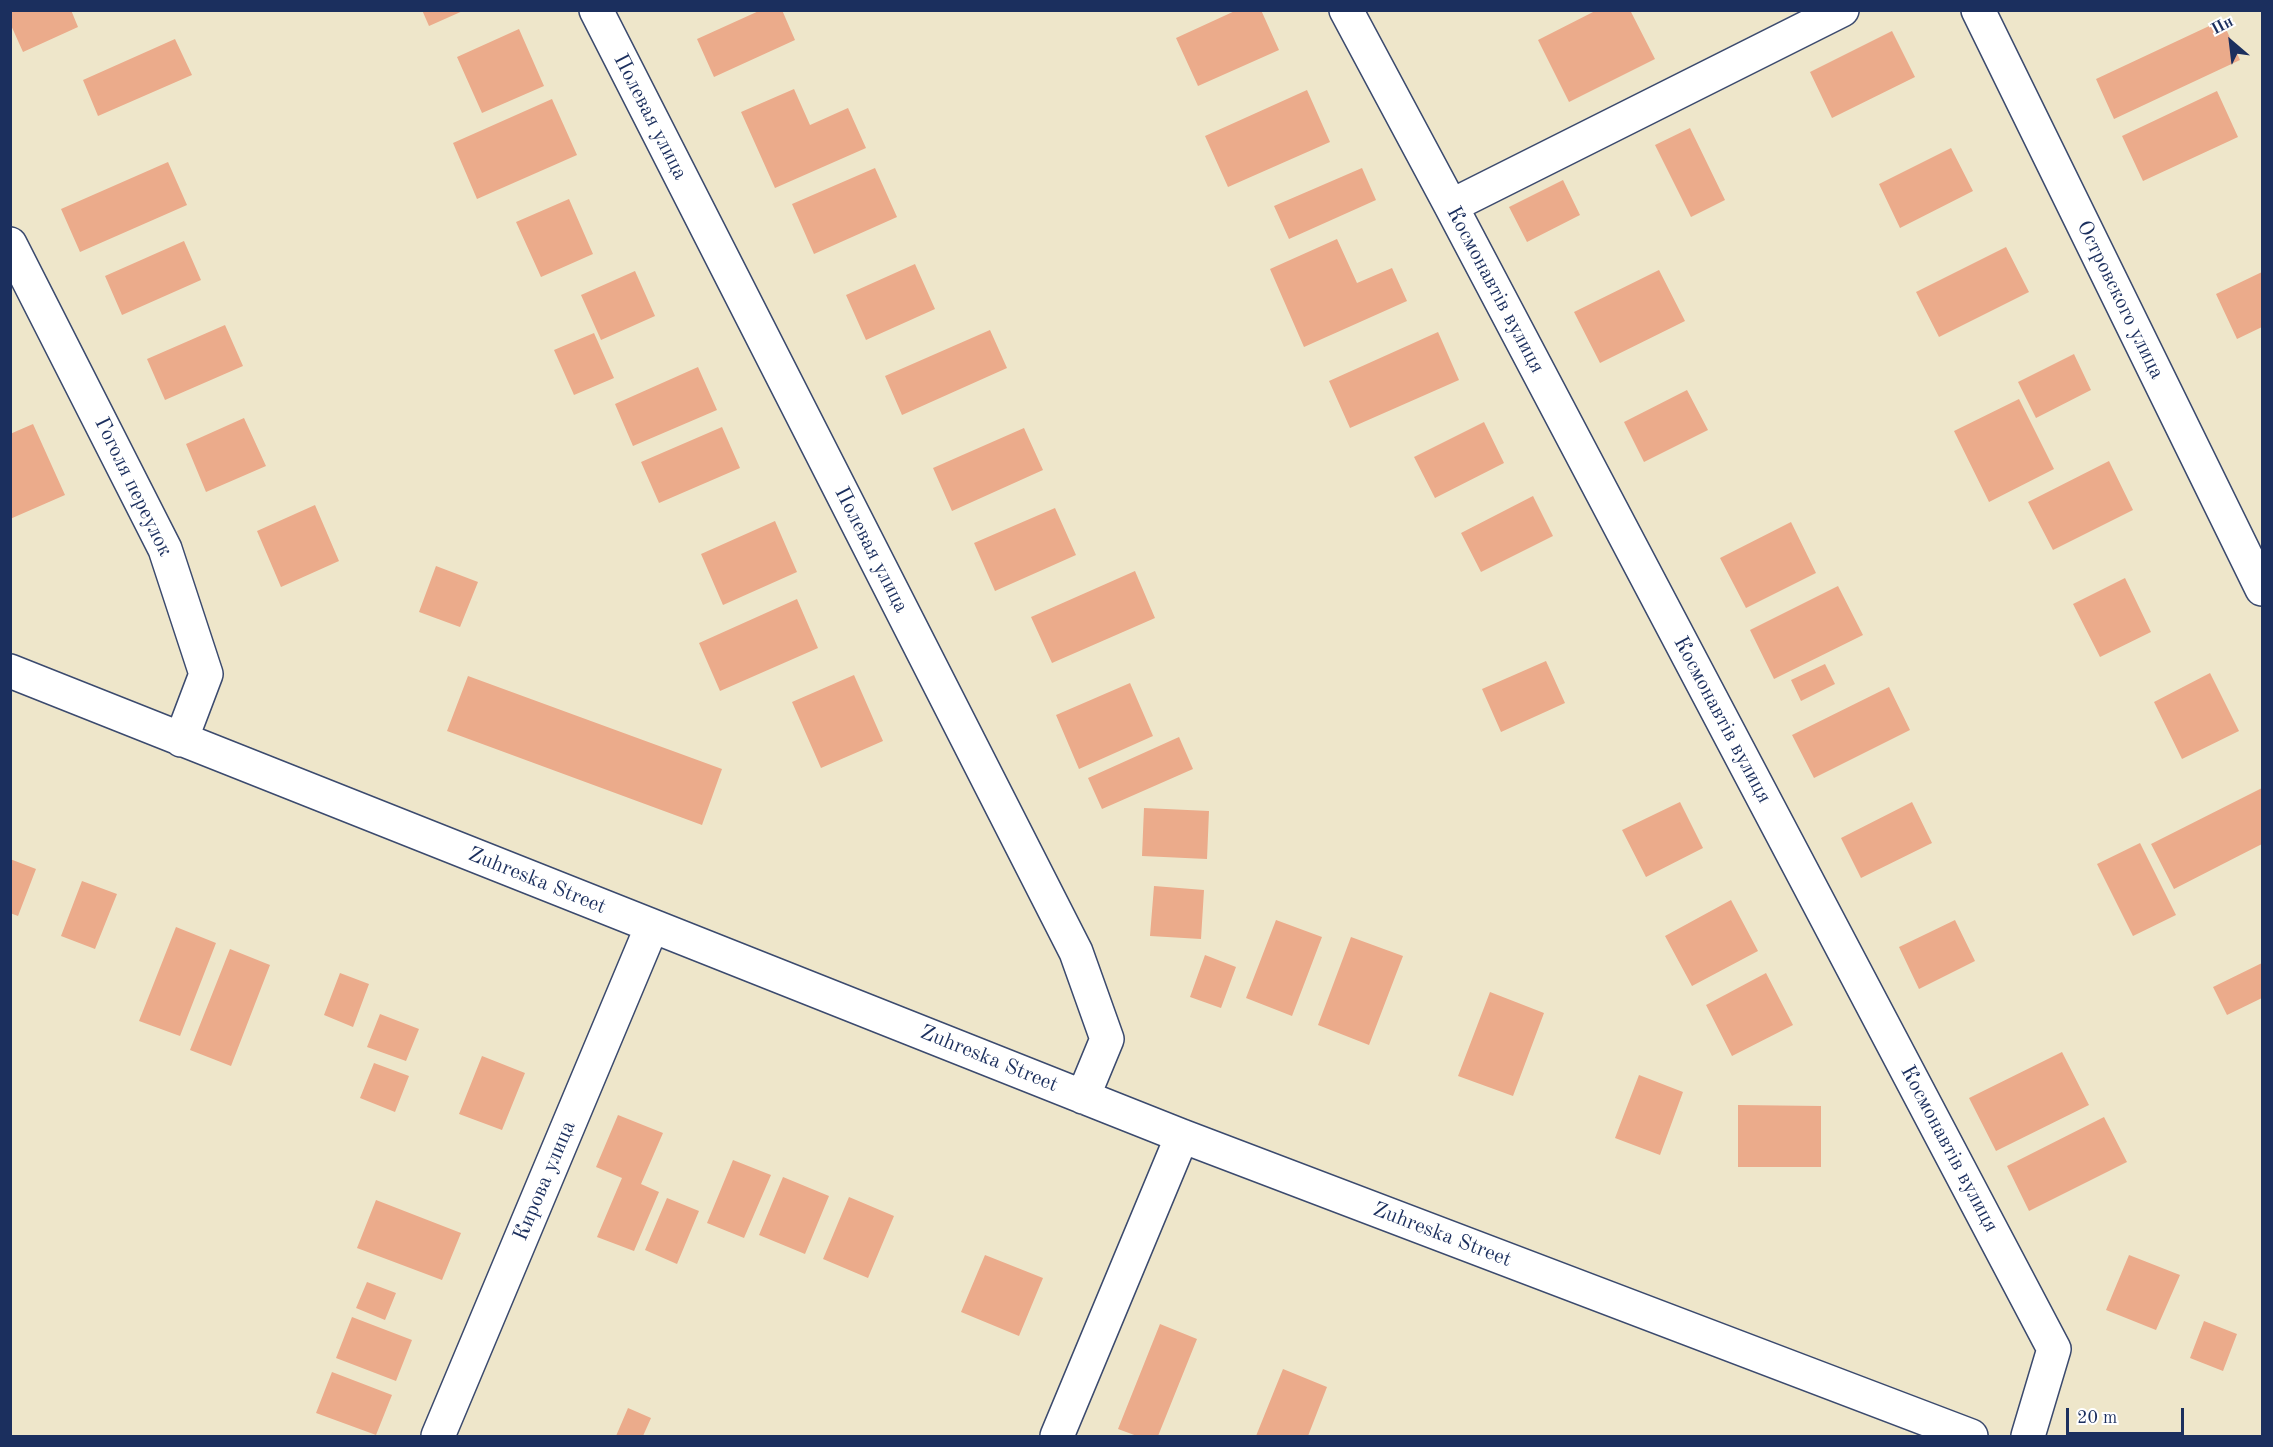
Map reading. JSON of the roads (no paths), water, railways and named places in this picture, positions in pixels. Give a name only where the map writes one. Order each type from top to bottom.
[{"type":"street","name":"Полевая улица","points":[[596,10],[1076,952],[1107,1039],[1083,1096]]},
{"type":"street","name":"Космонавтів вулиця","points":[[1346,10],[2054,1349],[2028,1437]]},
{"type":"street","points":[[1451,206],[1842,10]]},
{"type":"street","name":"Островского улица","points":[[1978,10],[2262,589]]},
{"type":"street","name":"Гоголя переулок","points":[[10,244],[165,549],[207,674],[181,740]]},
{"type":"street","name":"Zuhreska Street","points":[[10,671],[1182,1136],[1971,1437]]},
{"type":"street","name":"Кирова улица","points":[[438,1437],[652,926]]},
{"type":"street","points":[[1058,1437],[1182,1136]]}]
